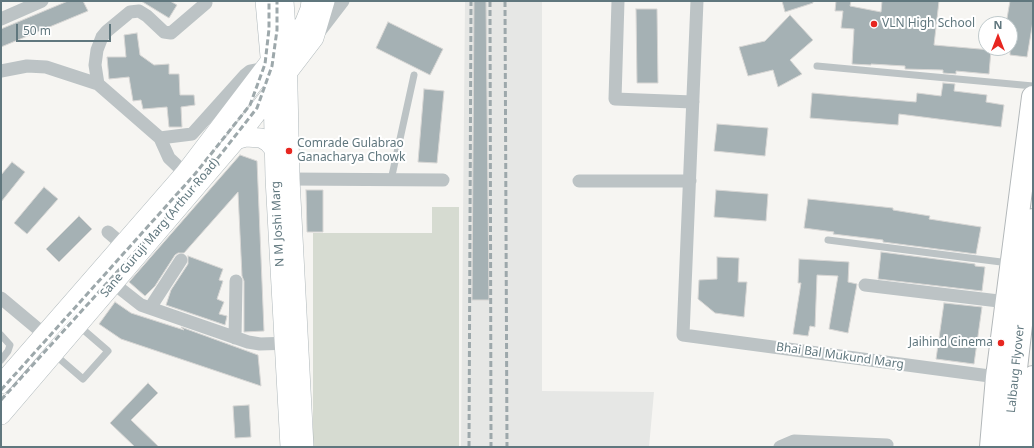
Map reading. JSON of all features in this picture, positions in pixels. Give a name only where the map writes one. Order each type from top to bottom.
[{"type":"highway","points":[[991,447],[997,377],[1033,97]]},
{"type":"highway","name":"Lalbaug Flyover","points":[[1007,447],[1033,220]]},
{"type":"highway","name":"Lalbaug Flyover","points":[[1014,447],[1033,283]]},
{"type":"highway","points":[[1025,447],[1032,390]]},
{"type":"main road","name":"N M Joshi Marg","points":[[265,1],[268,64],[282,149],[297,441]]},
{"type":"main road","name":"N M Joshi Marg","points":[[284,1],[288,44],[282,149],[290,179],[292,343]]},
{"type":"main road","points":[[309,31],[310,1]]},
{"type":"main road","points":[[309,31],[325,1]]},
{"type":"main road","name":"Sane Guruji Marg (Arthur Road)","points":[[154,222],[185,173],[268,64],[288,44],[309,31]]},
{"type":"main road","name":"Sane Guruji Marg (Arthur Road)","points":[[1,384],[39,340],[130,251],[154,222],[236,140],[287,72],[309,31]]},
{"type":"main road","points":[[236,140],[246,137],[261,138],[282,149]]},
{"type":"main road","name":"Sane Guruji Marg (Arthur Road)","points":[[1,415],[113,283],[130,251]]},
{"type":"main road","points":[[39,340],[51,357]]},
{"type":"street","points":[[1,19],[42,1]]},
{"type":"street","points":[[309,31],[343,1]]},
{"type":"street","points":[[618,1],[615,99],[693,102]]},
{"type":"street","points":[[579,181],[690,181],[697,1]]},
{"type":"street","points":[[98,84],[95,65],[97,50],[102,37],[130,12],[139,12],[148,16],[164,32],[171,33],[206,3]]},
{"type":"street","points":[[160,138],[192,134],[245,75],[250,71],[268,64]]},
{"type":"street","points":[[1,71],[27,66],[46,67],[98,84],[160,138],[169,158],[185,173]]},
{"type":"street","points":[[290,179],[443,180]]},
{"type":"street","name":"Bhai Bal Mukund Marg","points":[[690,181],[683,335],[997,377]]},
{"type":"street","points":[[108,232],[130,251]]},
{"type":"street","points":[[150,308],[181,260]]},
{"type":"street","points":[[235,338],[236,281]]},
{"type":"street","points":[[113,283],[141,305],[235,338],[260,344],[292,343]]},
{"type":"street","points":[[865,285],[1007,302]]},
{"type":"street","points":[[1,298],[39,340]]},
{"type":"street","points":[[780,447],[794,441],[887,445]]},
{"type":"lane","points":[[817,66],[1033,86]]},
{"type":"lane","points":[[391,180],[414,75]]},
{"type":"lane","points":[[828,240],[1012,263]]},
{"type":"lane","points":[[51,357],[83,379],[108,351],[78,326]]},
{"type":"lane","points":[[1,336],[10,345],[8,351],[1,360]]},
{"type":"shaded area","points":[[465,1],[542,1],[542,391],[654,392],[649,447],[461,447]]},
{"type":"shaded area","points":[[432,207],[459,207],[459,447],[313,447],[313,233],[432,233]]},
{"type":"building","points":[[68,1],[83,1],[88,11],[1,47],[1,29]]},
{"type":"building","points":[[141,1],[170,1],[177,5],[169,18]]},
{"type":"building","points":[[474,1],[486,1],[489,300],[472,300]]},
{"type":"building","points":[[782,1],[813,1],[813,3],[785,12]]},
{"type":"building","points":[[836,1],[851,1],[850,6],[881,12],[882,1],[939,1],[934,45],[978,49],[978,56],[990,56],[989,74],[956,71],[956,74],[943,73],[943,70],[905,69],[905,66],[852,64],[854,29],[841,28],[843,11],[835,11]]},
{"type":"building","points":[[1010,1],[1033,1],[1033,21],[1027,57],[1018,56],[1018,16],[1007,16]]},
{"type":"building","points":[[636,9],[657,9],[658,83],[637,83]]},
{"type":"building","points":[[790,15],[813,40],[790,60],[802,74],[778,87],[773,70],[748,76],[739,47],[765,41]]},
{"type":"building","points":[[388,22],[443,49],[430,75],[376,48]]},
{"type":"building","points":[[137,33],[140,55],[154,65],[169,64],[169,74],[179,74],[180,95],[194,95],[195,105],[181,107],[182,127],[169,127],[167,107],[143,109],[141,100],[133,101],[129,77],[109,79],[107,57],[126,57],[124,35]]},
{"type":"building","points":[[943,83],[955,84],[954,91],[987,95],[986,102],[1004,105],[1001,127],[899,114],[898,125],[810,118],[812,93],[916,102],[917,93],[941,96]]},
{"type":"building","points":[[424,89],[444,91],[437,163],[418,162]]},
{"type":"building","points":[[717,124],[768,128],[765,156],[714,151]]},
{"type":"building","points":[[240,155],[257,161],[264,331],[244,332],[244,281],[242,276],[238,192],[184,253],[178,253],[175,255],[155,286],[145,296],[129,282]]},
{"type":"building","points":[[12,162],[25,172],[1,202],[1,175]]},
{"type":"building","points":[[44,187],[58,199],[27,234],[14,223]]},
{"type":"building","points":[[306,190],[323,190],[323,232],[307,232]]},
{"type":"building","points":[[716,190],[768,194],[766,221],[714,217]]},
{"type":"building","points":[[808,199],[893,208],[893,210],[930,216],[929,219],[981,227],[976,254],[883,242],[883,240],[833,234],[834,232],[804,228]]},
{"type":"building","points":[[79,216],[92,229],[59,262],[46,249]]},
{"type":"building","points":[[881,252],[975,264],[975,266],[985,267],[982,291],[878,279]]},
{"type":"building","points":[[188,256],[223,269],[219,280],[223,281],[217,299],[224,302],[219,314],[227,316],[225,325],[166,305],[171,290],[188,264]]},
{"type":"building","points":[[717,257],[739,258],[738,282],[747,282],[744,317],[715,313],[698,299],[699,280],[717,279]]},
{"type":"building","points":[[799,259],[849,262],[848,282],[857,284],[848,333],[829,329],[838,276],[817,275],[815,327],[810,326],[808,336],[793,334],[801,283],[798,283]]},
{"type":"building","points":[[115,302],[131,313],[184,330],[181,327],[258,355],[261,386],[121,339],[99,324]]},
{"type":"building","points":[[944,303],[982,307],[974,364],[936,359]]},
{"type":"building","points":[[148,383],[158,393],[131,420],[159,447],[135,447],[110,423]]},
{"type":"building","points":[[249,405],[251,437],[235,438],[233,406]]},
{"type":"railway","points":[[1,390],[195,174],[250,105],[265,64],[269,29],[269,1]]},
{"type":"railway","points":[[1,400],[203,177],[257,108],[272,66],[277,30],[277,1]]},
{"type":"railway","points":[[469,447],[471,1]]},
{"type":"railway","points":[[490,1],[491,447]]},
{"type":"railway","points":[[505,1],[507,447]]},
{"type":"place","name":"VLN High School","points":[[874,24]]},
{"type":"place","name":"Comrade Gulabrao Ganacharya Chowk","points":[[289,151]]},
{"type":"place","name":"Jaihind Cinema","points":[[1001,343]]}]
